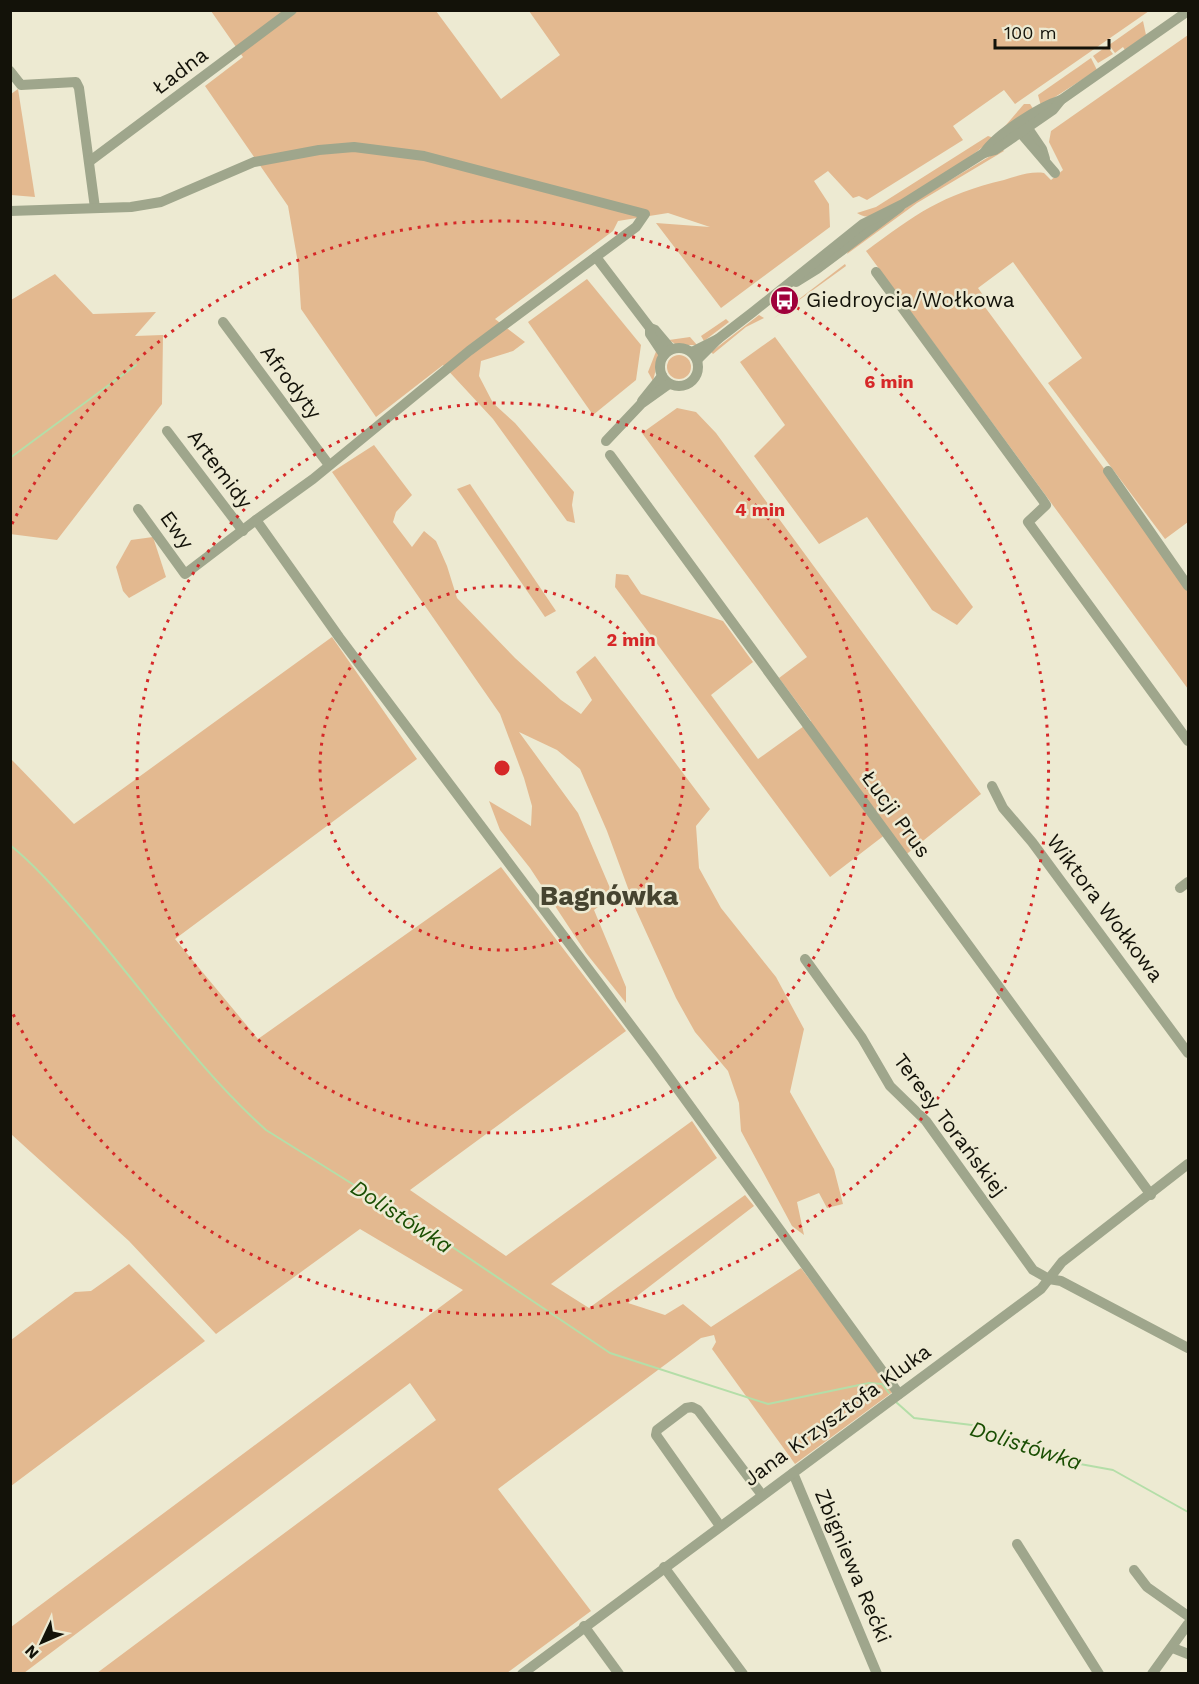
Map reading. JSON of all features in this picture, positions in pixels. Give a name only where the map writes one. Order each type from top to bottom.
[{"type":"street","name":"Ładna","points":[[90,161],[292,10]]},
{"type":"street","points":[[694,356],[790,285],[812,273],[862,231],[984,153],[996,140],[1022,127],[1049,104],[1061,100],[1188,11]]},
{"type":"street","points":[[10,71],[21,85],[76,82],[79,88],[95,208]]},
{"type":"street","points":[[1022,127],[1036,153],[1055,173]]},
{"type":"street","points":[[10,211],[95,208],[161,202],[254,162],[319,150],[354,147],[389,149],[423,156],[645,214],[636,226],[469,351],[329,465],[243,531]]},
{"type":"street","points":[[596,257],[650,328],[650,334],[668,352]]},
{"type":"street","points":[[876,272],[1042,499],[1046,506],[1043,511],[1028,522],[1188,741]]},
{"type":"street","name":"Afrodyty","points":[[223,322],[329,465]]},
{"type":"street","points":[[682,348],[694,356],[698,370],[692,382],[680,386],[666,380],[660,365],[668,352],[682,348]]},
{"type":"street","points":[[606,441],[641,404],[645,394],[666,380]]},
{"type":"street","name":"Artemidy","points":[[166,431],[243,531]]},
{"type":"street","name":"Łucji Prus","points":[[610,455],[1151,1195]]},
{"type":"street","points":[[1108,471],[1188,586]]},
{"type":"street","name":"Ewy","points":[[138,509],[185,574],[243,531]]},
{"type":"street","points":[[256,520],[339,638],[653,1055],[898,1394]]},
{"type":"street","name":"Wiktora Wołkowa","points":[[992,786],[1003,808],[1032,842],[1188,1053]]},
{"type":"street","name":"Teresy Torańskiej","points":[[805,959],[862,1038],[890,1086],[926,1121],[1033,1270],[1049,1279]]},
{"type":"street","name":"Jana Krzysztofa Kluka","points":[[522,1674],[1041,1289],[1062,1262],[1188,1164]]},
{"type":"street","points":[[1049,1279],[1062,1281],[1188,1348]]},
{"type":"street","points":[[720,1526],[656,1435],[657,1430],[686,1408],[692,1407],[698,1410],[762,1495]]},
{"type":"street","name":"Zbigniewa Rećki","points":[[792,1473],[877,1674]]},
{"type":"street","points":[[1017,1544],[1099,1674]]},
{"type":"street","points":[[664,1567],[743,1674]]},
{"type":"street","points":[[1134,1570],[1147,1587],[1188,1616]]},
{"type":"street","points":[[1152,1674],[1173,1648],[1188,1624]]},
{"type":"street","points":[[584,1626],[619,1674]]},
{"type":"street","points":[[1173,1648],[1188,1654]]},
{"type":"shaded area","points":[[211,11],[436,11],[501,99],[560,55],[529,11],[1149,11],[1015,104],[1004,90],[953,126],[963,140],[867,200],[859,196],[853,198],[828,171],[814,181],[829,204],[830,227],[721,308],[656,223],[710,227],[668,213],[618,221],[613,231],[495,319],[525,342],[513,351],[481,361],[479,376],[493,403],[515,423],[574,492],[572,505],[575,523],[567,521],[493,419],[443,365],[376,417],[301,309],[298,263],[288,206],[205,86],[243,57]]},
{"type":"shaded area","points":[[1143,21],[1146,35],[1125,50],[1123,47],[1115,53],[1109,45]]},
{"type":"shaded area","points":[[1188,35],[1188,522],[1165,539],[1048,383],[1082,358],[1013,262],[978,288],[983,295],[979,299],[1114,482],[1188,591],[1188,689],[866,251],[915,216],[963,192],[1029,173],[1044,173],[1051,180],[1063,170],[1049,142],[1051,131]]},
{"type":"shaded area","points":[[1107,46],[1113,54],[1098,63],[1093,56]]},
{"type":"shaded area","points":[[1091,58],[1097,70],[1041,106],[1038,95]]},
{"type":"shaded area","points":[[18,89],[35,197],[11,195],[11,94]]},
{"type":"shaded area","points":[[1024,104],[1030,104],[1034,110],[1000,132]]},
{"type":"shaded area","points":[[988,136],[994,138],[952,170],[899,203],[870,216],[857,213],[876,207]]},
{"type":"shaded area","points":[[1002,149],[1004,151],[917,203],[847,254],[849,249],[917,200]]},
{"type":"shaded area","points":[[845,264],[846,266],[773,319]]},
{"type":"shaded area","points":[[55,274],[93,314],[156,312],[135,336],[163,335],[162,404],[57,540],[10,534],[11,300]]},
{"type":"shaded area","points":[[587,279],[641,345],[636,380],[593,415],[528,322]]},
{"type":"shaded area","points":[[759,315],[764,318],[746,327],[713,354],[711,352]]},
{"type":"shaded area","points":[[726,319],[729,322],[704,341],[701,336]]},
{"type":"shaded area","points":[[690,337],[697,345],[677,345],[669,340]]},
{"type":"shaded area","points":[[775,337],[973,607],[957,625],[932,610],[867,517],[819,544],[754,456],[785,425],[740,362]]},
{"type":"shaded area","points":[[657,349],[659,356],[653,381],[648,372]]},
{"type":"shaded area","points":[[679,355],[688,358],[691,367],[688,376],[679,379],[670,376],[667,367],[670,358]]},
{"type":"shaded area","points":[[677,408],[696,412],[716,433],[981,794],[903,857],[886,834],[830,877],[615,587],[616,574],[628,575],[641,594],[723,621],[753,662],[711,695],[758,759],[811,721],[779,678],[807,657],[642,433]]},
{"type":"shaded area","points":[[374,445],[412,495],[396,512],[393,522],[412,547],[424,531],[436,541],[457,598],[515,658],[561,700],[581,714],[592,700],[576,672],[595,656],[710,809],[696,826],[699,868],[721,908],[776,977],[804,1029],[790,1092],[834,1169],[843,1204],[827,1208],[819,1193],[797,1202],[804,1235],[792,1226],[741,1131],[739,1103],[728,1071],[695,1032],[676,998],[636,910],[607,831],[580,769],[557,750],[519,732],[578,813],[613,895],[594,910],[626,987],[626,1003],[586,953],[530,868],[500,830],[489,801],[531,826],[532,806],[500,714],[332,472]]},
{"type":"shaded area","points":[[470,484],[556,611],[545,617],[457,489]]},
{"type":"shaded area","points":[[153,537],[166,577],[129,598],[123,591],[116,567],[131,540]]},
{"type":"shaded area","points":[[332,637],[417,759],[175,939],[258,1039],[501,867],[626,1031],[410,1190],[506,1256],[692,1121],[717,1158],[551,1284],[589,1308],[745,1195],[754,1206],[628,1303],[665,1315],[683,1304],[711,1327],[801,1268],[894,1391],[795,1464],[712,1349],[716,1342],[714,1335],[701,1338],[498,1489],[591,1611],[507,1673],[97,1673],[436,1420],[410,1383],[24,1673],[11,1673],[11,1627],[463,1290],[360,1229],[216,1334],[129,1241],[11,1134],[11,759],[74,824]]},
{"type":"shaded area","points":[[129,1264],[205,1341],[11,1486],[11,1340],[75,1292],[91,1291]]},
{"type":"waterway","points":[[10,458],[136,365]]},
{"type":"waterway","name":"Dolistówka","points":[[10,845],[55,889],[193,1054],[240,1106],[266,1130],[439,1238],[610,1353],[768,1404],[869,1383],[882,1384],[889,1393]]},
{"type":"waterway","name":"Dolistówka","points":[[896,1402],[914,1418],[980,1426],[1058,1460],[1113,1470],[1188,1512]]},
{"type":"place","name":"Giedroycia/Wołkowa","points":[[785,300]]},
{"type":"district","name":"Bagnówka","points":[[609,896]]}]
